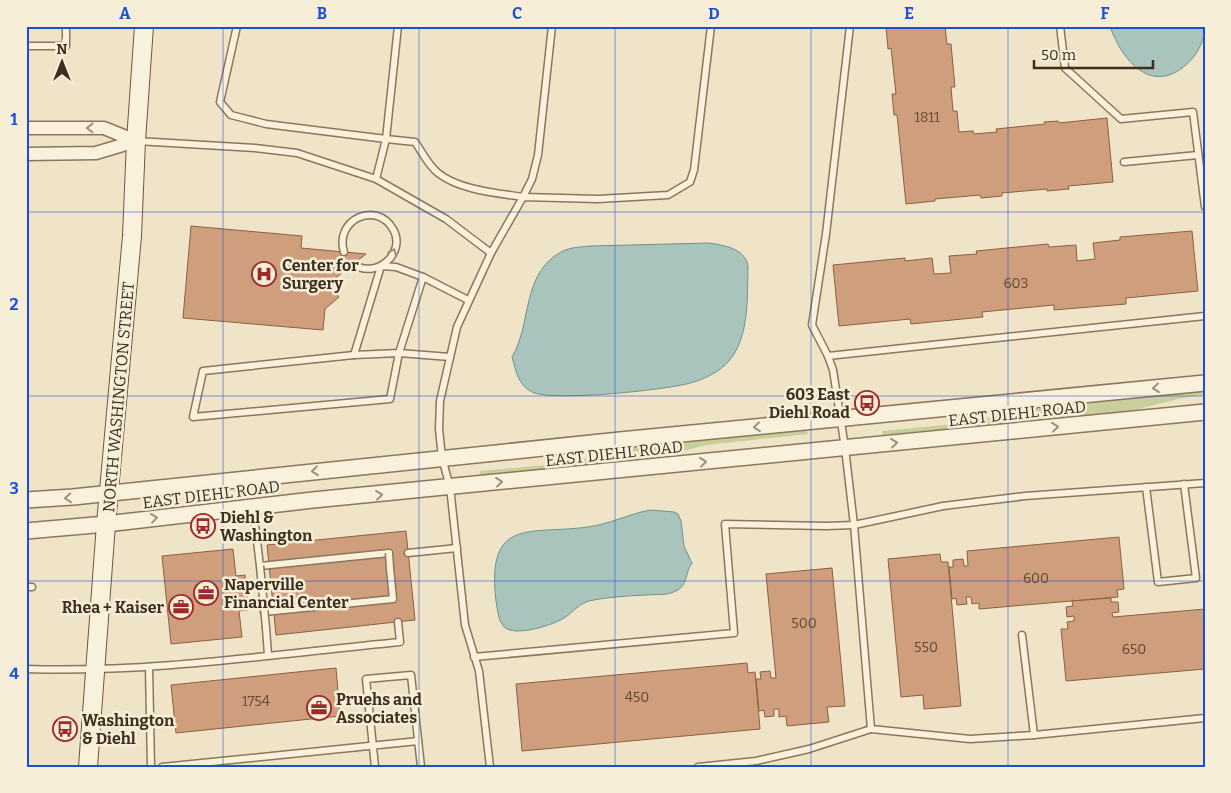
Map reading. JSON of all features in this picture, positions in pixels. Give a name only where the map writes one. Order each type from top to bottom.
[{"type":"main road","name":"NORTH WASHINGTON STREET","points":[[88,767],[106,524],[132,236],[144,26]]},
{"type":"street","points":[[26,128],[104,128],[136,141]]},
{"type":"street","points":[[26,154],[96,153],[136,141]]},
{"type":"street","name":"EAST DIEHL ROAD","points":[[26,500],[73,497],[442,458],[1205,383]]},
{"type":"street","name":"EAST DIEHL ROAD","points":[[26,531],[1205,412]]},
{"type":"lane","points":[[26,46],[66,46],[66,26]]},
{"type":"lane","points":[[237,26],[220,102],[231,115],[266,124],[415,142],[438,173],[477,190],[523,197],[598,199],[668,195],[690,182],[694,170],[711,26]]},
{"type":"lane","points":[[376,179],[386,139],[398,26]]},
{"type":"lane","points":[[490,767],[479,671],[465,625],[450,487],[442,458],[439,429],[440,402],[457,327],[468,300],[491,253],[532,179],[538,155],[552,26]]},
{"type":"lane","points":[[850,26],[826,234],[812,325],[833,370],[845,448],[854,525],[871,729]]},
{"type":"lane","points":[[1060,26],[1065,68],[1121,118],[1192,112],[1205,207]]},
{"type":"lane","points":[[136,141],[255,148],[298,153],[376,179],[446,219],[491,253]]},
{"type":"lane","points":[[1124,162],[1198,155]]},
{"type":"lane","points":[[344,252],[342,247],[343,234],[350,223],[360,216],[372,215],[379,217],[384,219],[393,228],[396,241],[394,253],[386,263],[369,269],[353,264]]},
{"type":"lane","points":[[381,266],[396,267],[423,277],[468,300]]},
{"type":"lane","points":[[354,355],[381,266]]},
{"type":"lane","points":[[423,277],[399,353],[390,399],[193,417],[203,371],[354,355],[399,353],[450,357]]},
{"type":"lane","points":[[828,356],[1205,316]]},
{"type":"lane","points":[[474,657],[734,633],[725,524],[854,525],[947,506],[1025,496],[1205,483]]},
{"type":"lane","points":[[1146,486],[1158,582],[1196,578],[1184,484]]},
{"type":"lane","points":[[253,507],[268,655]]},
{"type":"lane","points":[[408,554],[457,548]]},
{"type":"lane","points":[[260,566],[389,554],[393,599],[264,612]]},
{"type":"lane","points":[[26,669],[94,670],[149,667],[400,642],[398,622]]},
{"type":"lane","points":[[1022,635],[1034,735]]},
{"type":"lane","points":[[149,667],[151,767]]},
{"type":"lane","points":[[375,767],[366,680],[411,675],[421,767]]},
{"type":"lane","points":[[698,767],[756,761],[809,749],[871,729],[970,739],[1034,735],[1205,718]]},
{"type":"lane","points":[[162,767],[418,741]]},
{"type":"green space","points":[[1205,391],[1205,395],[1182,398],[1127,412],[882,435],[883,431],[973,422],[1025,409]]},
{"type":"green space","points":[[807,430],[808,434],[707,445],[654,458],[480,476],[480,471],[576,462],[619,449]]},
{"type":"water","points":[[1110,26],[1205,26],[1205,31],[1198,50],[1190,61],[1177,72],[1164,76],[1152,76],[1141,71],[1131,63],[1122,52]]},
{"type":"water","points":[[708,243],[726,246],[738,251],[743,255],[748,266],[746,315],[741,340],[736,351],[722,368],[694,382],[611,394],[543,395],[532,392],[524,386],[518,377],[512,357],[518,344],[533,286],[539,273],[548,261],[564,250],[579,247]]},
{"type":"water","points":[[650,510],[674,512],[678,514],[681,521],[684,546],[692,563],[680,589],[665,594],[589,601],[559,621],[530,630],[516,631],[503,626],[499,618],[496,601],[495,574],[498,555],[505,542],[516,535],[596,526]]},
{"type":"building","points":[[945,26],[947,44],[951,44],[955,87],[951,87],[953,111],[957,111],[959,132],[973,131],[974,134],[997,132],[996,129],[1045,124],[1044,122],[1058,121],[1059,123],[1107,118],[1113,182],[1068,186],[1069,189],[1002,193],[1002,196],[981,198],[980,195],[935,199],[935,201],[906,204],[897,115],[894,115],[892,94],[896,94],[891,48],[888,49],[886,27]]},
{"type":"building","name":"Center for Surgery","points":[[191,226],[302,236],[301,248],[366,254],[328,284],[339,297],[325,309],[323,330],[183,318]]},
{"type":"building","points":[[1192,231],[1198,291],[1126,298],[1126,304],[1054,310],[1054,305],[982,312],[983,317],[911,324],[910,319],[839,326],[833,265],[905,258],[905,261],[932,258],[934,274],[951,273],[949,256],[977,254],[976,251],[1048,244],[1049,247],[1076,245],[1077,261],[1095,259],[1093,243],[1120,240],[1120,237]]},
{"type":"building","points":[[406,531],[415,620],[276,635],[267,545]]},
{"type":"building","points":[[1119,537],[1124,589],[1117,590],[1118,597],[979,609],[979,603],[972,604],[971,597],[966,597],[967,604],[957,605],[956,598],[952,599],[949,567],[953,567],[953,560],[963,559],[964,566],[968,566],[967,551]]},
{"type":"building","name":"Naperville Financial Center","points":[[233,549],[236,576],[245,575],[248,610],[239,611],[242,637],[171,644],[162,556]]},
{"type":"building","points":[[940,554],[941,562],[948,562],[961,706],[924,709],[923,695],[901,697],[888,559]]},
{"type":"building","points":[[832,568],[845,706],[827,707],[829,722],[787,726],[786,716],[779,717],[779,709],[774,709],[774,716],[765,717],[764,710],[759,711],[756,679],[761,679],[760,672],[770,671],[771,678],[776,678],[766,574]]},
{"type":"building","points":[[1111,598],[1111,602],[1118,602],[1119,612],[1112,613],[1113,617],[1205,609],[1205,669],[1066,681],[1061,629],[1068,629],[1067,622],[1074,621],[1074,616],[1067,617],[1066,607],[1073,606],[1072,601]]},
{"type":"building","points":[[747,663],[748,673],[755,672],[760,729],[522,751],[516,684]]},
{"type":"building","points":[[336,668],[340,716],[176,733],[171,685]]},
{"type":"place","name":"Center for Surgery","points":[[264,274]]},
{"type":"place","name":"603 East Diehl Road","points":[[867,403]]},
{"type":"place","name":"Diehl & Washington","points":[[203,526]]},
{"type":"place","name":"Naperville Financial Center","points":[[206,593]]},
{"type":"place","name":"Rhea + Kaiser","points":[[181,607]]},
{"type":"place","name":"Pruehs and Associates","points":[[319,708]]},
{"type":"place","name":"Washington & Diehl","points":[[65,729]]}]
